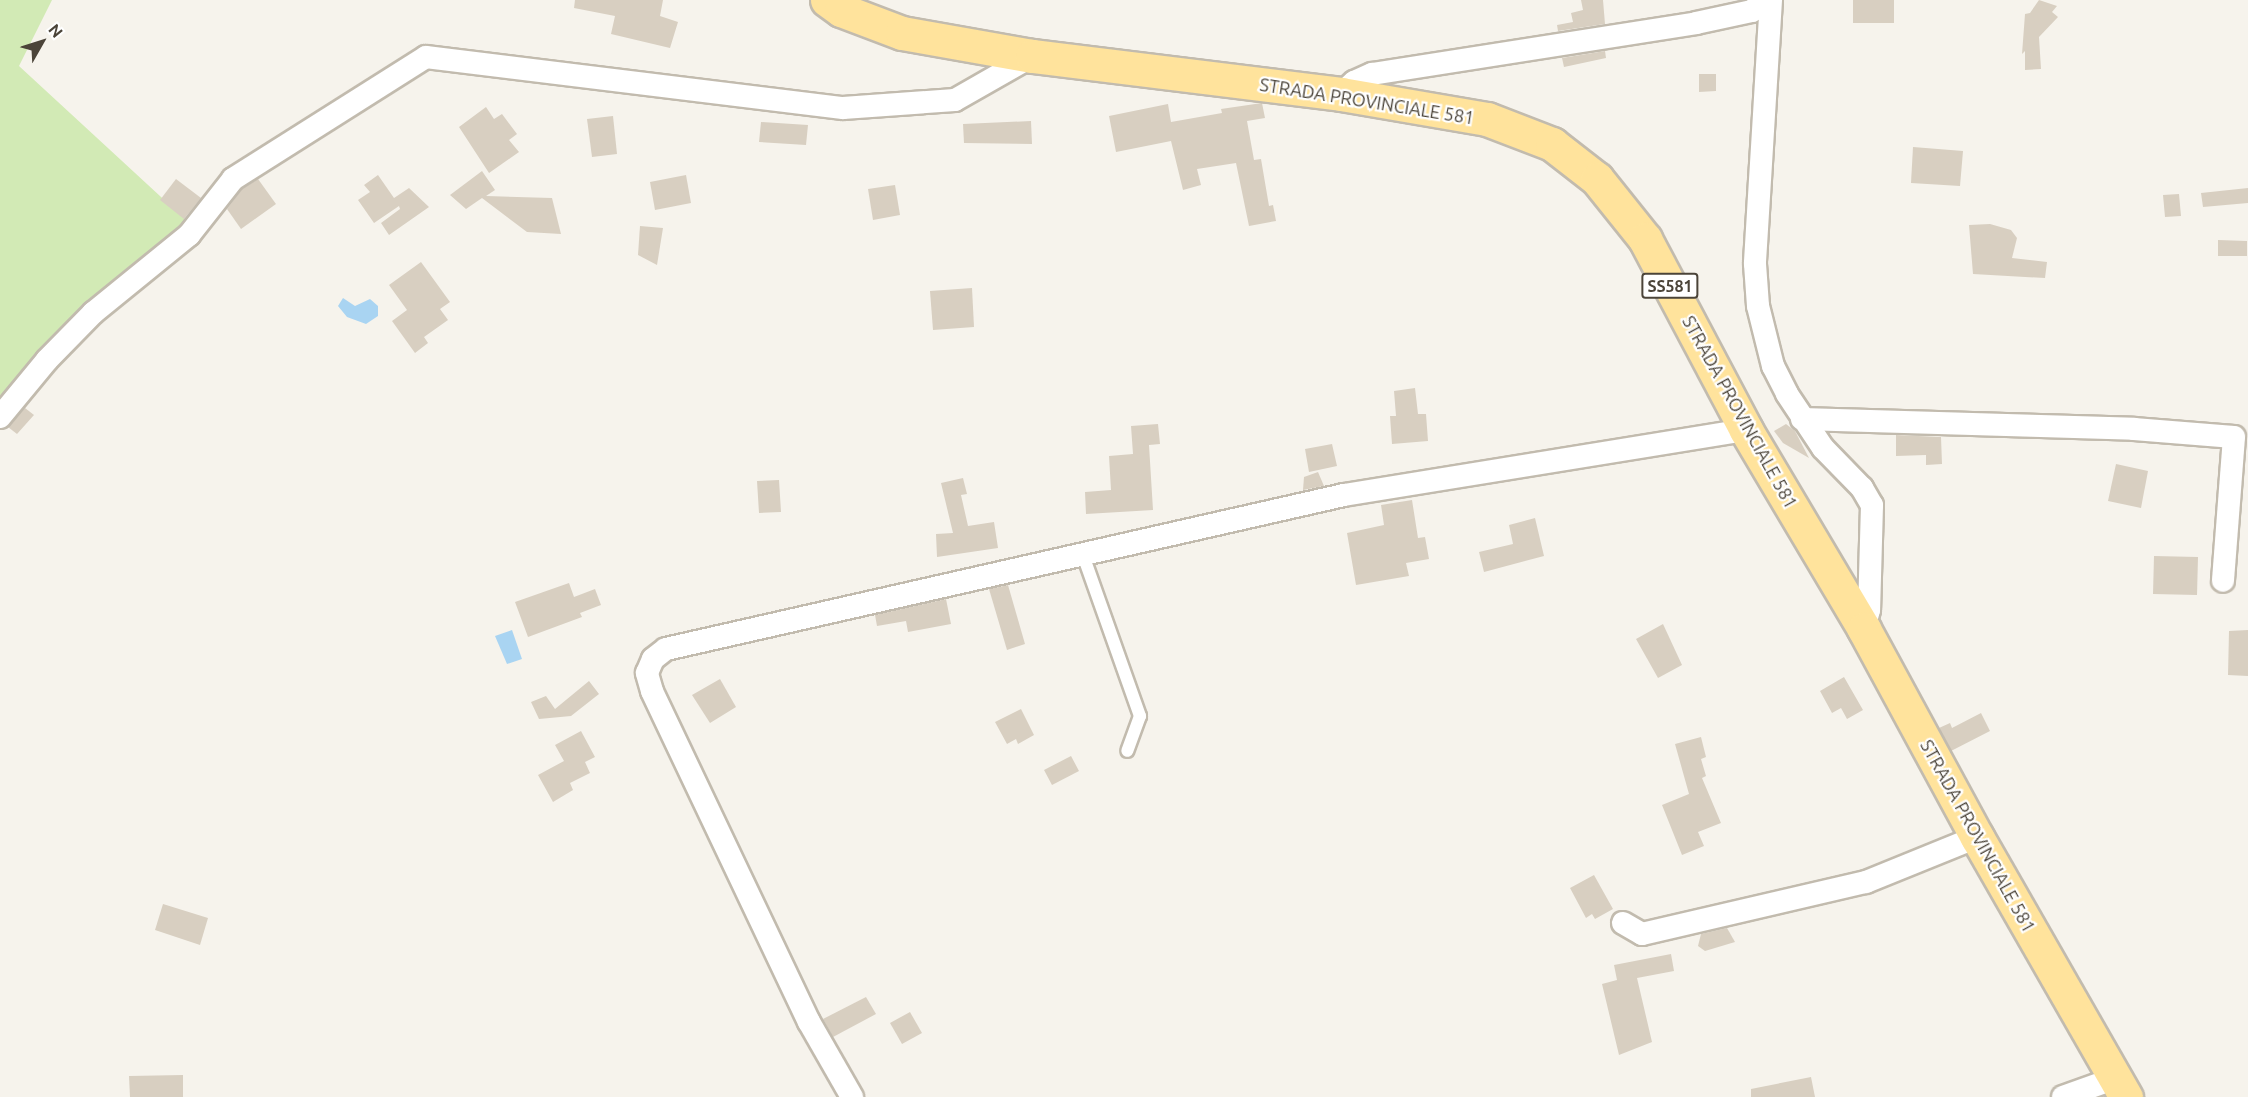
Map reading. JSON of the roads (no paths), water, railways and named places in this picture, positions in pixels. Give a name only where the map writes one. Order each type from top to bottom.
[{"type":"main road","name":"STRADA PROVINCIALE 581","points":[[827,0],[842,10],[902,33],[1032,56],[1341,94],[1487,119],[1552,144],[1597,179],[1645,239],[1746,430],[1864,629],[1977,837],[2121,1087]]},
{"type":"street","points":[[1341,94],[1354,82],[1372,74],[1696,23],[1752,12],[1766,0]]},
{"type":"street","points":[[1771,0],[1755,264],[1758,306],[1773,366],[1802,420],[1823,448],[1862,488],[1872,505],[1869,610],[1864,629]]},
{"type":"street","points":[[0,417],[46,360],[93,313],[189,235],[233,179],[426,57],[843,108],[955,100],[1032,56]]},
{"type":"street","points":[[1802,420],[2134,429],[2234,437],[2223,581]]},
{"type":"street","points":[[852,1097],[809,1022],[652,691],[647,673],[653,658],[666,649],[1344,495],[1746,430]]},
{"type":"street","points":[[1623,923],[1642,934],[1866,882],[1977,837]]},
{"type":"street","points":[[2062,1097],[2121,1087]]},
{"type":"lane","points":[[1083,555],[1140,716],[1127,751]]},
{"type":"water","points":[[343,298],[355,306],[370,299],[378,306],[378,316],[366,324],[347,317],[338,306]]},
{"type":"water","points":[[512,630],[522,659],[507,664],[495,636]]}]
